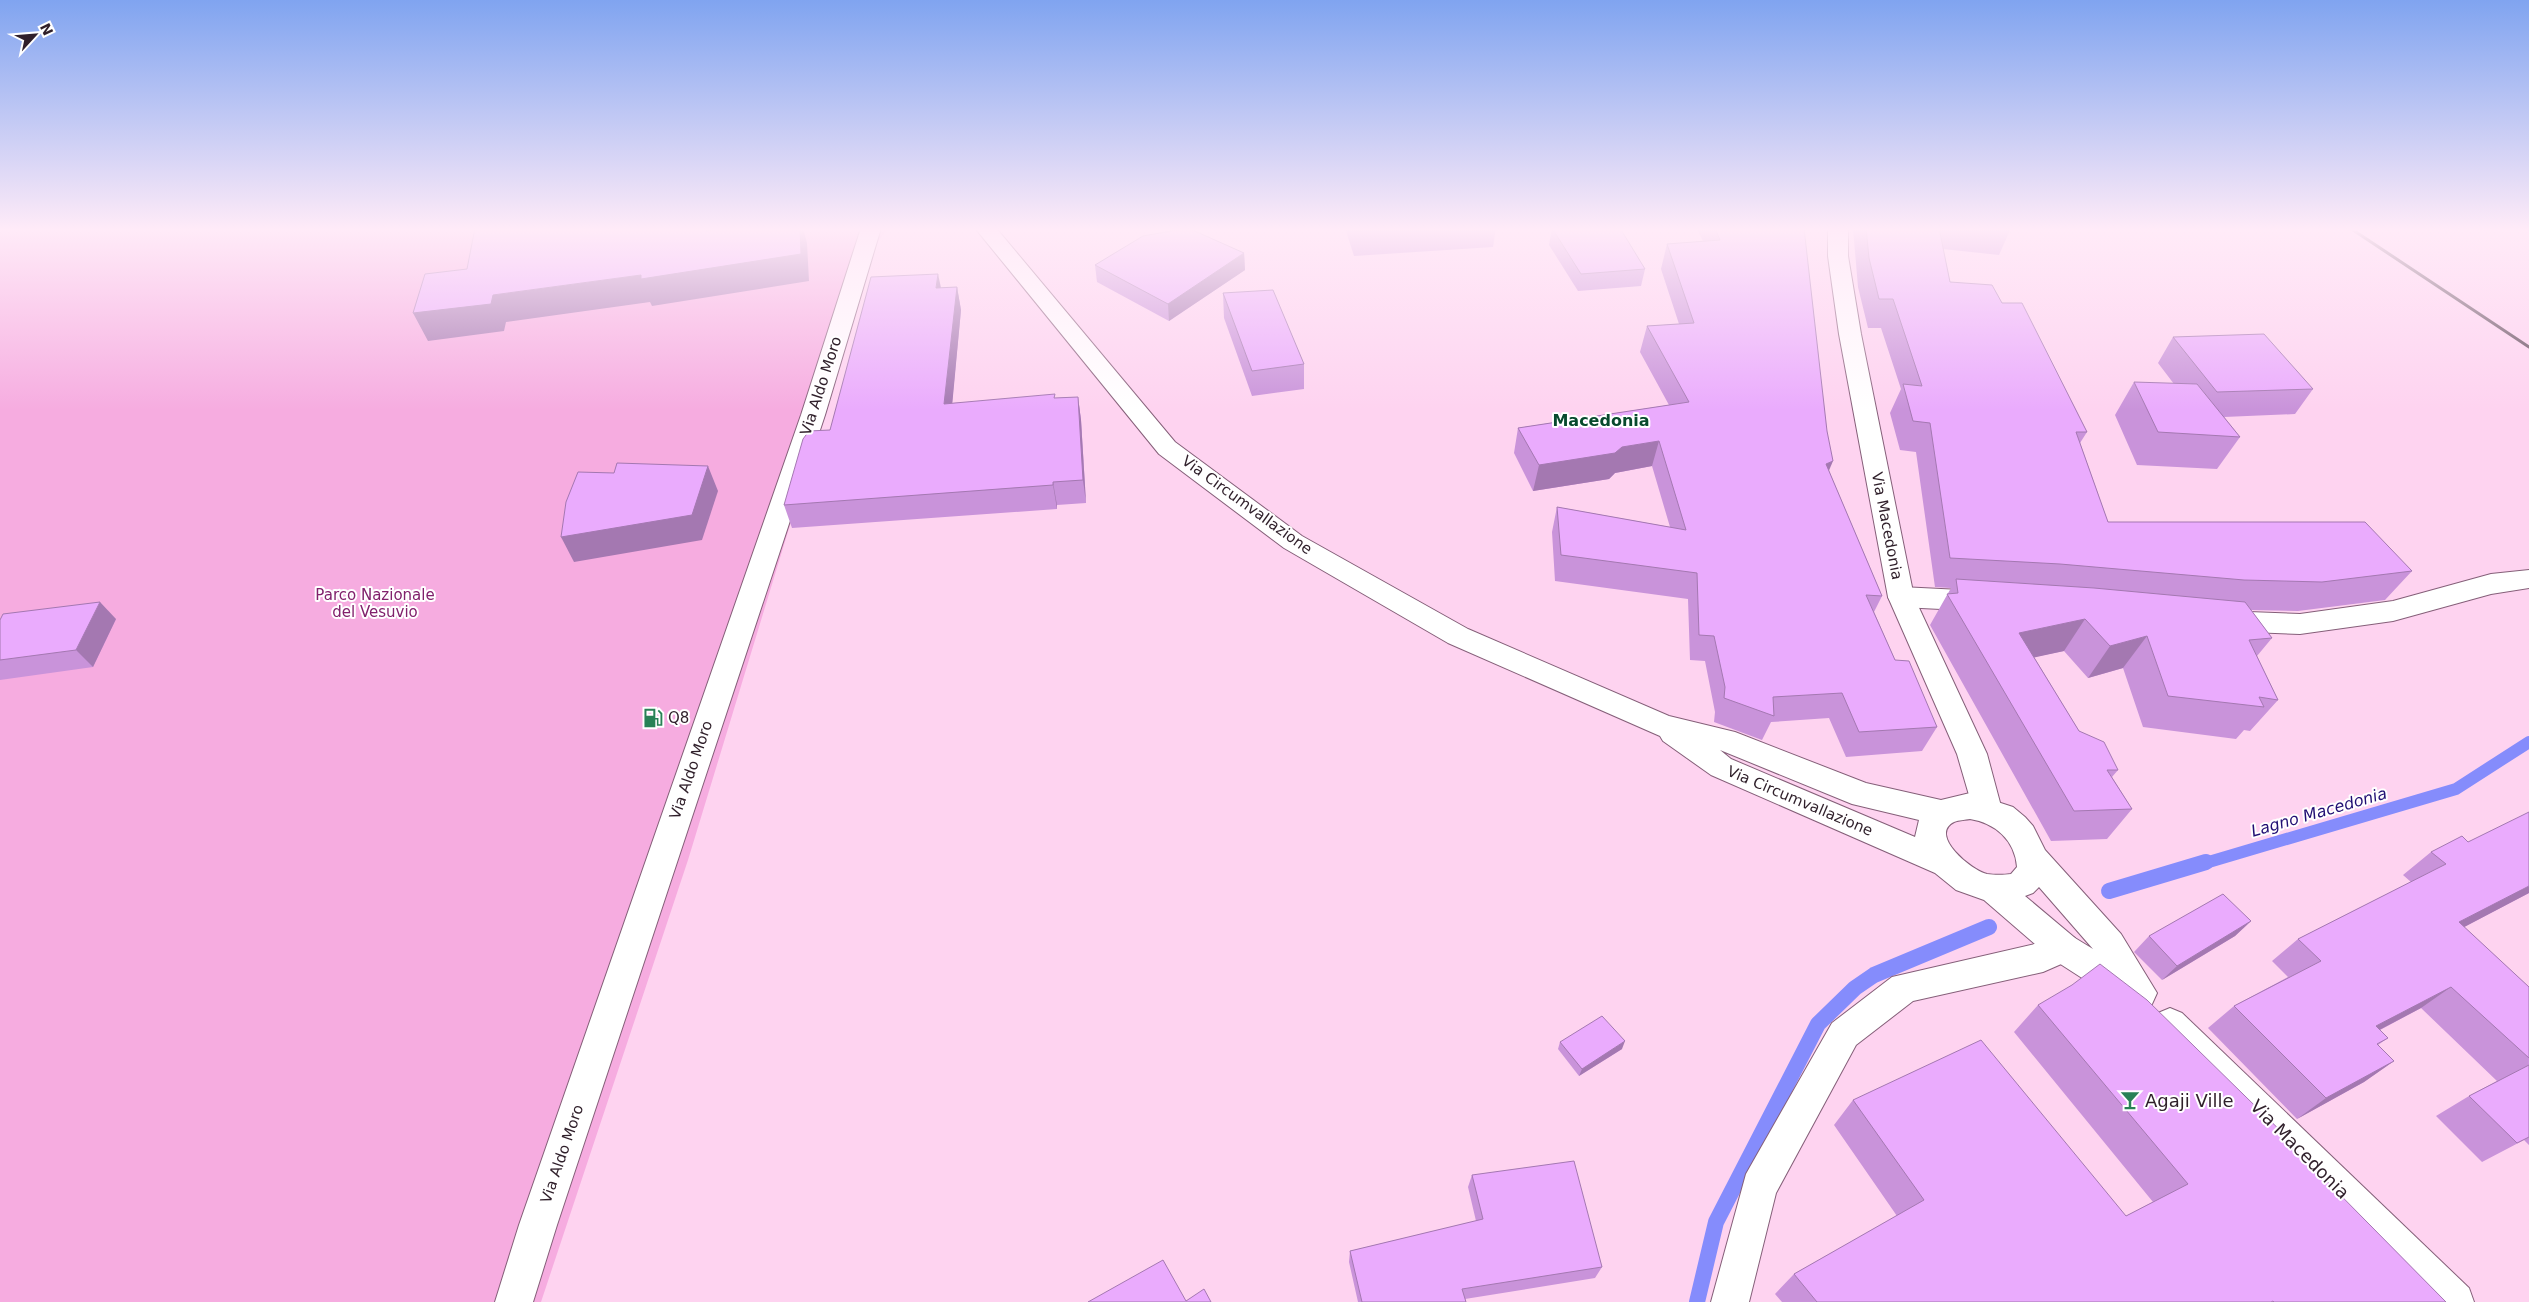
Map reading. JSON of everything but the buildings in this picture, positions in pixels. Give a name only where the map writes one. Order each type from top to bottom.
[{"type":"street","name":"Via Aldo Moro","points":[[514,1302],[538,1225],[856,289]]},
{"type":"street","name":"Via Circumvallazione","points":[[1035,289],[1167,448],[1293,542],[1458,636],[1664,726],[1725,740],[1863,795],[1941,812]]},
{"type":"street","name":"Via Macedonia","points":[[1843,289],[1850,334],[1901,597],[1972,754],[1987,810]]},
{"type":"street","points":[[2203,619],[2300,624],[2393,610],[2491,584],[2529,580]]},
{"type":"street","points":[[1901,597],[2006,602]]},
{"type":"street","name":"Via Circumvallazione","points":[[1664,726],[1721,768],[1944,863]]},
{"type":"street","points":[[1962,806],[1987,810],[2004,818],[2019,830],[2029,843],[2033,858],[2032,871],[2024,881],[2011,888],[1994,889],[1975,884],[1958,876],[1933,849],[1930,835],[1932,822],[1941,812],[1962,806]]},
{"type":"street","name":"Via Macedonia","points":[[2033,858],[2109,944],[2143,999]]},
{"type":"street","name":"Via Macedonia","points":[[1994,889],[2063,948],[2143,999],[2253,1102],[2456,1302]]},
{"type":"street","points":[[1730,1302],[1759,1187],[1844,1034],[1904,988],[2043,957],[2063,948]]},
{"type":"green space","name":"Parco Nazionale del Vesuvio","points":[[0,289],[862,289],[688,860],[541,1302],[0,1302]]},
{"type":"waterway","name":"Lagno Macedonia","points":[[2202,864],[2456,789],[2529,742]]},
{"type":"waterway","name":"Lagno Macedonia","points":[[2109,891],[2206,862]]},
{"type":"waterway","points":[[1697,1302],[1716,1222],[1818,1024],[1855,988],[1874,975],[1989,927]]},
{"type":"railway","points":[[2441,289],[2529,347]]},
{"type":"place","name":"Q8","points":[[653,718]]},
{"type":"place","name":"Agaji Ville","points":[[2130,1100]]},
{"type":"district","name":"Macedonia","points":[[1601,420]]}]
